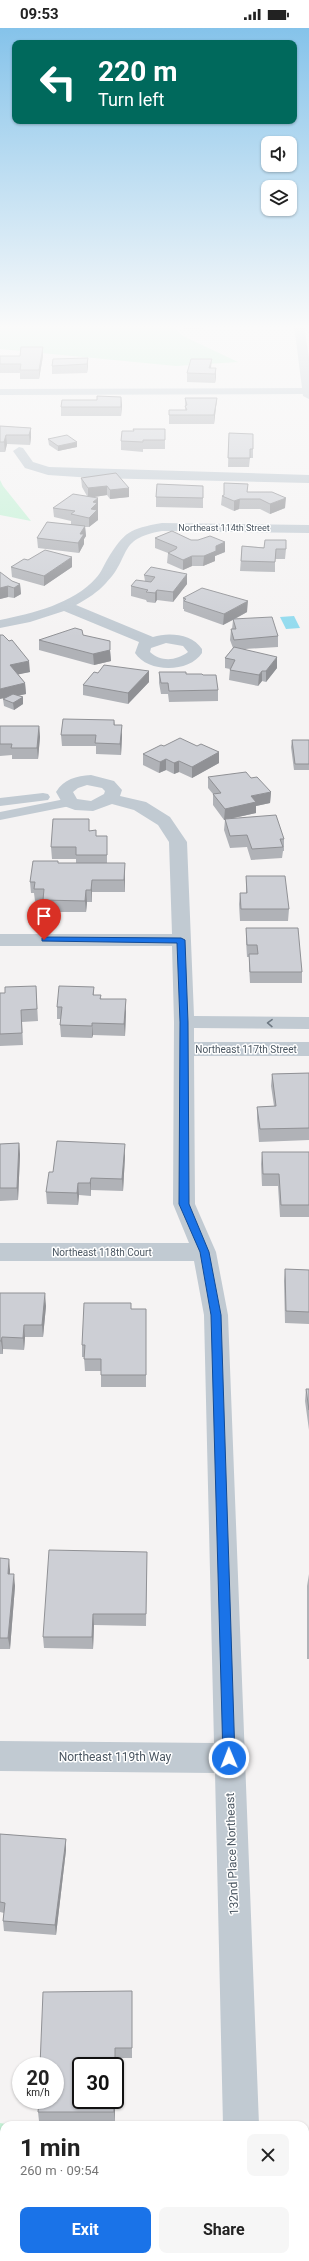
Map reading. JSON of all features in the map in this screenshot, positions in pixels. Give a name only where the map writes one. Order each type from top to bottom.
[{"type":"street","points":[[19,451],[29,465],[48,471],[309,479]]},
{"type":"street","points":[[213,464],[214,468],[220,469],[309,474]]},
{"type":"street","name":"Northeast 114th Street","points":[[64,606],[84,595],[102,580],[126,540],[140,531],[162,527],[309,528]]},
{"type":"street","points":[[0,624],[25,619],[64,606],[149,641]]},
{"type":"street","points":[[91,780],[108,784],[113,789],[114,794],[112,799],[97,806],[83,806],[68,798],[67,787],[73,783],[91,780]]},
{"type":"street","name":"132nd Place Northeast","points":[[112,799],[140,806],[164,821],[178,842],[184,1022],[184,1204],[204,1252],[216,1315],[241,2121]]},
{"type":"street","points":[[0,940],[181,940]]},
{"type":"street","points":[[184,1022],[309,1023]]},
{"type":"street","name":"Northeast 117th Street","points":[[183,1049],[309,1049]]},
{"type":"street","name":"Northeast 118th Court","points":[[0,1252],[204,1252]]},
{"type":"street","name":"Northeast 119th Way","points":[[0,1756],[229,1758]]},
{"type":"lane","points":[[0,802],[68,798]]},
{"type":"lane","points":[[0,816],[68,798]]},
{"type":"green space","points":[[0,480],[3,486],[31,521],[0,515]]},
{"type":"water","points":[[294,616],[300,628],[286,629],[280,617]]},
{"type":"building","points":[[0,429],[31,429],[29,435],[6,435],[4,442],[0,442]]},
{"type":"building","points":[[133,429],[165,429],[165,440],[143,440],[143,442],[121,441],[122,431],[134,431]]},
{"type":"building","points":[[229,433],[253,434],[253,449],[250,449],[250,458],[228,458]]},
{"type":"building","points":[[67,435],[77,442],[58,446],[48,439]]},
{"type":"building","points":[[116,473],[129,488],[110,490],[107,486],[88,488],[81,478]]},
{"type":"building","points":[[224,483],[248,484],[247,492],[272,492],[286,498],[270,504],[260,499],[240,499],[234,501],[222,496],[224,495]]},
{"type":"building","points":[[157,484],[203,486],[203,498],[156,497]]},
{"type":"building","points":[[73,494],[98,498],[93,502],[97,503],[91,509],[97,510],[89,518],[71,514],[75,511],[53,508]]},
{"type":"building","points":[[47,522],[85,526],[80,534],[84,534],[78,543],[37,538]]},
{"type":"building","points":[[172,531],[191,540],[198,540],[210,536],[225,542],[216,546],[216,551],[204,556],[192,556],[183,560],[168,553],[177,547],[155,538]]},
{"type":"building","points":[[265,540],[286,540],[286,549],[276,549],[275,562],[241,561],[242,546],[264,548]]},
{"type":"building","points":[[45,550],[72,557],[44,576],[11,567],[24,559],[28,560]]},
{"type":"building","points":[[151,567],[187,574],[173,592],[157,590],[155,593],[146,592],[148,590],[131,586],[136,580],[151,582],[155,577],[144,575]]},
{"type":"building","points":[[0,572],[12,581],[20,584],[14,588],[8,586],[0,588]]},
{"type":"building","points":[[202,588],[248,601],[224,614],[184,601],[186,599],[183,598]]},
{"type":"building","points":[[272,617],[278,636],[234,640],[231,629],[236,629],[233,619]]},
{"type":"building","points":[[75,628],[82,630],[83,635],[110,641],[110,650],[93,654],[39,640]]},
{"type":"building","points":[[0,635],[3,635],[9,641],[12,640],[29,661],[10,665],[25,683],[0,689]]},
{"type":"building","points":[[234,647],[277,657],[266,671],[262,671],[259,675],[230,670],[235,660],[225,658]]},
{"type":"building","points":[[104,665],[149,671],[128,693],[83,685],[94,672],[98,673]]},
{"type":"building","points":[[159,672],[186,672],[186,674],[216,675],[218,690],[169,691],[168,683],[161,683]]},
{"type":"building","points":[[13,694],[23,697],[13,703],[3,699]]},
{"type":"building","points":[[63,719],[114,720],[114,725],[122,725],[120,744],[95,743],[96,735],[61,735]]},
{"type":"building","points":[[0,726],[39,726],[37,748],[11,748],[12,744],[0,744]]},
{"type":"building","points":[[180,738],[197,746],[201,744],[219,752],[192,767],[179,761],[174,763],[166,759],[160,762],[143,754]]},
{"type":"building","points":[[292,740],[309,740],[309,764],[295,764]]},
{"type":"building","points":[[246,772],[251,778],[257,777],[271,792],[251,796],[256,802],[225,809],[213,794],[221,793],[208,777]]},
{"type":"building","points":[[276,815],[284,839],[280,839],[283,847],[252,849],[247,835],[230,836],[225,819]]},
{"type":"building","points":[[53,819],[89,819],[89,831],[96,830],[96,836],[107,836],[107,855],[76,855],[76,847],[51,847]]},
{"type":"building","points":[[33,861],[58,861],[58,863],[125,863],[124,880],[92,880],[91,890],[86,890],[85,901],[43,900],[44,889],[34,889],[35,882],[30,882]]},
{"type":"building","points":[[246,876],[285,876],[289,909],[241,909],[240,893],[247,893]]},
{"type":"building","points":[[246,928],[298,928],[302,972],[250,972],[249,954],[258,954],[257,945],[247,945]]},
{"type":"building","points":[[36,986],[37,1009],[21,1010],[22,1033],[0,1034],[0,993],[5,993],[5,987]]},
{"type":"building","points":[[59,986],[94,987],[93,995],[101,995],[100,999],[126,999],[124,1024],[92,1023],[92,1026],[60,1025],[62,1007],[57,1007]]},
{"type":"building","points":[[309,1073],[309,1128],[260,1129],[257,1107],[276,1106],[272,1074]]},
{"type":"building","points":[[57,1141],[125,1144],[122,1179],[91,1178],[90,1183],[78,1183],[77,1193],[46,1192],[49,1172],[53,1172]]},
{"type":"building","points":[[19,1143],[17,1188],[0,1188],[0,1144]]},
{"type":"building","points":[[262,1152],[309,1152],[309,1205],[281,1205],[279,1174],[263,1174]]},
{"type":"building","points":[[285,1269],[309,1270],[309,1312],[286,1311]]},
{"type":"building","points":[[0,1293],[45,1293],[42,1325],[24,1325],[23,1338],[2,1337],[0,1341]]},
{"type":"building","points":[[84,1303],[131,1303],[131,1309],[146,1309],[146,1375],[101,1375],[101,1359],[84,1359],[85,1345],[82,1345]]},
{"type":"building","points":[[306,1389],[309,1389],[309,1410]]},
{"type":"building","points":[[49,1550],[147,1552],[146,1614],[93,1614],[92,1637],[43,1637]]},
{"type":"building","points":[[0,1558],[9,1559],[8,1574],[14,1574],[8,1638],[0,1638]]},
{"type":"building","points":[[0,1834],[66,1839],[55,1925],[3,1921],[5,1903],[0,1902]]},
{"type":"building","points":[[132,1991],[132,2048],[115,2048],[115,2057],[72,2057],[72,2109],[114,2109],[114,2112],[38,2112],[38,2109],[64,2109],[64,2057],[40,2057],[43,1992]]},
{"type":"route","points":[[44,940],[181,940],[184,1022],[184,1204],[204,1252],[216,1315],[229,1758]]}]
